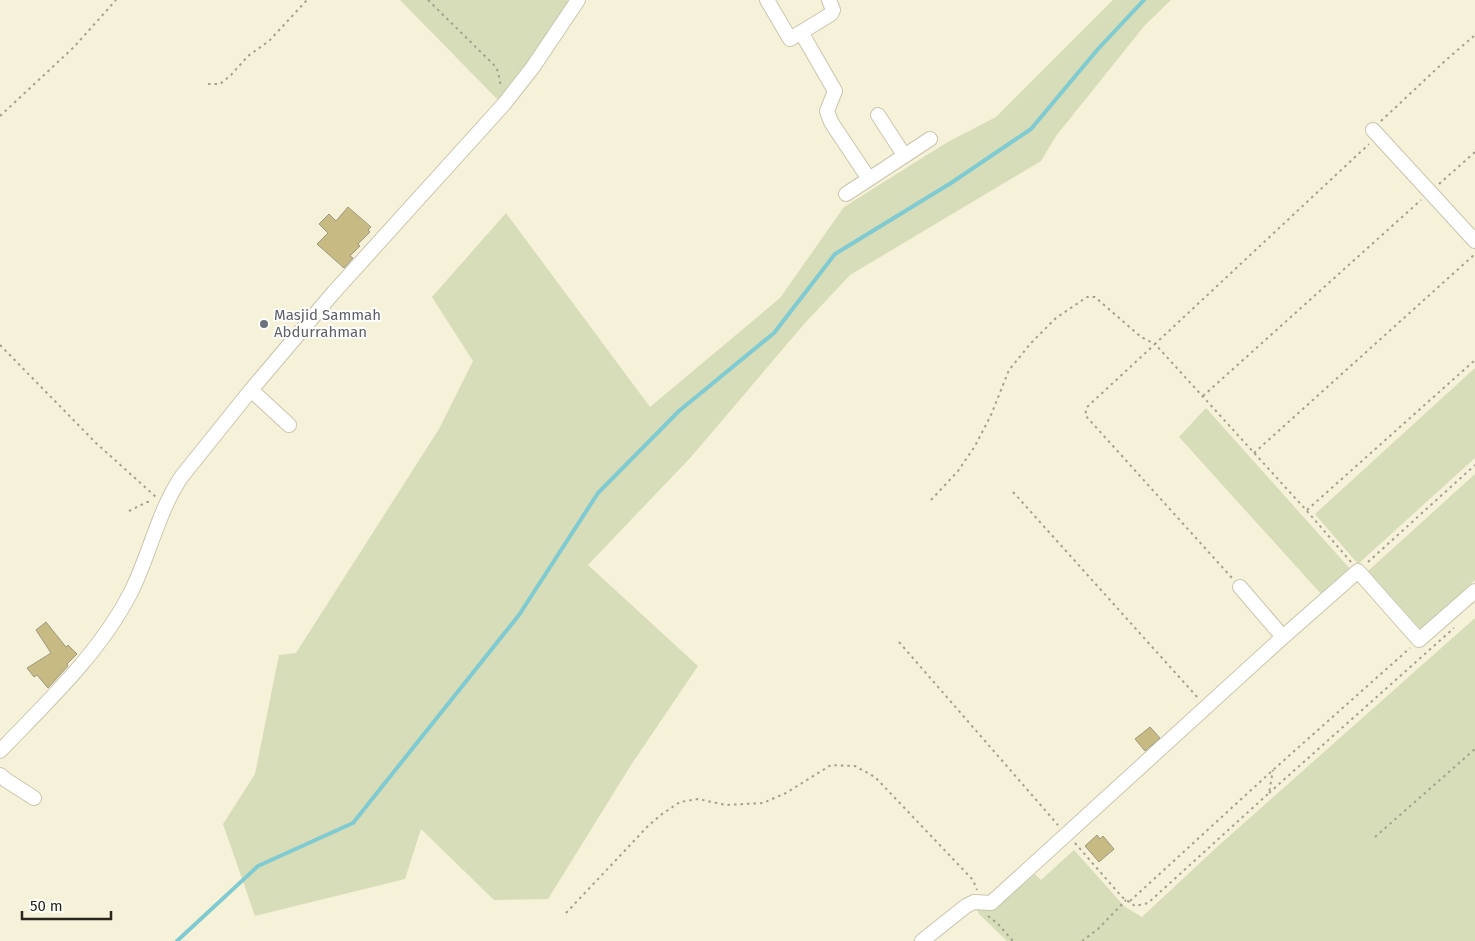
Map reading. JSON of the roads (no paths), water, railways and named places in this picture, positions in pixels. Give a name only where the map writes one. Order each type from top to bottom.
[{"type":"street","points":[[0,751],[76,671],[110,627],[141,571],[164,504],[182,476],[251,390],[334,292],[504,104],[533,67],[578,0]]},
{"type":"street","points":[[767,0],[790,39],[831,14],[833,10],[829,0]]},
{"type":"street","points":[[801,32],[835,91],[827,111],[832,122],[869,179]]},
{"type":"street","points":[[878,116],[904,155]]},
{"type":"street","points":[[1375,133],[1475,241]]},
{"type":"street","points":[[846,194],[930,139]]},
{"type":"street","points":[[251,390],[289,425]]},
{"type":"street","points":[[922,941],[966,906],[974,902],[991,903],[1358,571],[1419,640],[1475,591]]},
{"type":"street","points":[[1240,587],[1283,637]]},
{"type":"street","points":[[0,774],[34,798]]},
{"type":"waterway","points":[[177,941],[258,866],[353,823],[519,615],[598,493],[679,411],[774,333],[835,254],[951,183],[1031,129],[1098,49],[1144,0]]},
{"type":"place","name":"Masjid Sammah Abdurrahman","points":[[264,324]]}]
